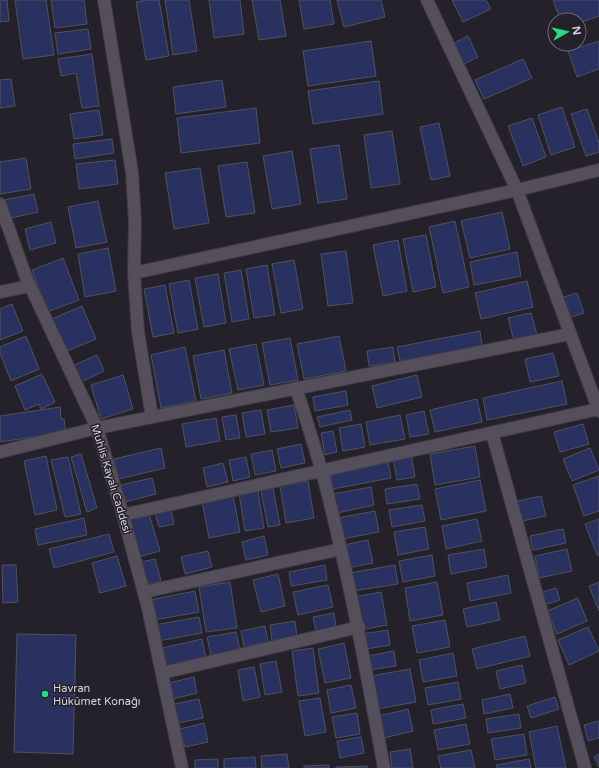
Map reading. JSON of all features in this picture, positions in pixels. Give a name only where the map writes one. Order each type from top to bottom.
[{"type":"street","points":[[104,0],[132,172],[135,222],[134,273],[138,332],[152,417]]},
{"type":"street","points":[[123,515],[599,410],[517,190],[427,0]]},
{"type":"street","points":[[134,273],[517,190],[599,170]]},
{"type":"street","name":"Muhlis Kayalı Caddesi","points":[[0,204],[30,286],[97,428],[144,592],[182,768]]},
{"type":"street","points":[[0,292],[30,286]]},
{"type":"street","points":[[0,452],[97,428],[570,334]]},
{"type":"street","points":[[296,388],[322,471],[341,549],[358,627],[384,768]]},
{"type":"street","points":[[492,433],[585,768]]},
{"type":"street","points":[[144,592],[341,549]]},
{"type":"street","points":[[162,673],[358,627]]},
{"type":"building","points":[[0,0],[7,0],[9,21],[0,22]]},
{"type":"building","points":[[15,0],[46,0],[54,55],[23,59]]},
{"type":"building","points":[[51,0],[84,0],[87,24],[55,28]]},
{"type":"building","points":[[159,0],[169,56],[146,60],[136,2]]},
{"type":"building","points":[[165,0],[189,0],[197,51],[173,55]]},
{"type":"building","points":[[209,0],[240,0],[244,34],[214,38]]},
{"type":"building","points":[[252,0],[280,0],[286,36],[259,40]]},
{"type":"building","points":[[299,0],[330,0],[334,24],[304,29]]},
{"type":"building","points":[[337,0],[381,0],[385,17],[344,27]]},
{"type":"building","points":[[452,0],[486,0],[491,9],[463,22]]},
{"type":"building","points":[[599,0],[599,16],[587,20],[587,12],[558,12],[553,1]]},
{"type":"building","points":[[88,29],[91,49],[58,54],[55,33]]},
{"type":"building","points":[[468,36],[478,57],[462,65],[452,44]]},
{"type":"building","points":[[371,41],[376,76],[308,86],[303,51]]},
{"type":"building","points":[[599,41],[599,69],[577,77],[568,52],[587,52],[587,45]]},
{"type":"building","points":[[92,54],[99,106],[82,108],[76,73],[61,76],[58,59]]},
{"type":"building","points":[[523,59],[532,78],[484,99],[475,80]]},
{"type":"building","points":[[11,79],[15,106],[0,108],[0,80]]},
{"type":"building","points":[[222,80],[226,107],[176,114],[173,87]]},
{"type":"building","points":[[379,81],[383,114],[313,124],[308,91]]},
{"type":"building","points":[[562,107],[575,147],[551,155],[538,115]]},
{"type":"building","points":[[256,108],[260,143],[181,153],[177,118]]},
{"type":"building","points":[[587,109],[599,143],[599,152],[586,156],[571,114]]},
{"type":"building","points":[[99,110],[103,135],[74,139],[70,114]]},
{"type":"building","points":[[532,118],[546,157],[523,166],[508,126]]},
{"type":"building","points":[[439,123],[450,176],[431,180],[420,127]]},
{"type":"building","points":[[392,131],[400,184],[371,188],[364,135]]},
{"type":"building","points":[[112,139],[114,153],[75,159],[73,144]]},
{"type":"building","points":[[339,145],[347,199],[318,203],[310,149]]},
{"type":"building","points":[[292,151],[301,204],[272,209],[263,156]]},
{"type":"building","points":[[26,158],[31,189],[0,194],[0,162]]},
{"type":"building","points":[[115,160],[118,184],[79,189],[76,164]]},
{"type":"building","points":[[247,162],[255,213],[226,217],[218,166]]},
{"type":"building","points":[[200,168],[209,223],[174,229],[165,173]]},
{"type":"building","points":[[34,194],[38,212],[7,219],[4,200]]},
{"type":"building","points":[[98,201],[107,242],[76,248],[68,207]]},
{"type":"building","points":[[502,212],[510,249],[470,258],[461,221]]},
{"type":"building","points":[[455,221],[469,287],[443,293],[429,227]]},
{"type":"building","points":[[51,222],[56,243],[30,250],[25,229]]},
{"type":"building","points":[[426,235],[436,287],[413,292],[403,239]]},
{"type":"building","points":[[398,240],[407,291],[383,296],[373,245]]},
{"type":"building","points":[[108,248],[116,291],[85,297],[78,254]]},
{"type":"building","points":[[346,251],[353,303],[328,306],[321,254]]},
{"type":"building","points":[[517,252],[521,276],[474,285],[470,262]]},
{"type":"building","points":[[63,258],[79,300],[47,312],[32,270]]},
{"type":"building","points":[[294,260],[303,309],[281,313],[272,264]]},
{"type":"building","points":[[267,265],[275,315],[254,318],[246,269]]},
{"type":"building","points":[[241,270],[249,319],[232,322],[224,273]]},
{"type":"building","points":[[218,274],[226,323],[204,327],[195,278]]},
{"type":"building","points":[[189,280],[198,329],[178,333],[169,284]]},
{"type":"building","points":[[527,281],[533,307],[481,319],[475,293]]},
{"type":"building","points":[[165,285],[174,333],[153,337],[144,289]]},
{"type":"building","points":[[577,293],[584,313],[568,318],[561,298]]},
{"type":"building","points":[[12,304],[23,331],[0,340],[0,309]]},
{"type":"building","points":[[82,306],[96,339],[65,352],[52,319]]},
{"type":"building","points":[[531,313],[537,335],[514,341],[508,318]]},
{"type":"building","points":[[480,331],[482,346],[400,361],[397,347]]},
{"type":"building","points":[[26,336],[39,369],[11,381],[0,353],[0,347]]},
{"type":"building","points":[[339,336],[346,371],[304,379],[297,344]]},
{"type":"building","points":[[290,338],[298,380],[270,385],[262,343]]},
{"type":"building","points":[[256,344],[264,385],[238,390],[229,349]]},
{"type":"building","points":[[185,347],[196,401],[161,408],[151,355]]},
{"type":"building","points":[[393,347],[395,362],[369,366],[367,351]]},
{"type":"building","points":[[224,350],[232,393],[201,399],[193,356]]},
{"type":"building","points":[[553,353],[559,376],[530,382],[525,359]]},
{"type":"building","points":[[97,355],[104,371],[79,383],[72,366]]},
{"type":"building","points":[[42,374],[55,402],[41,409],[39,404],[25,410],[15,386]]},
{"type":"building","points":[[123,375],[133,409],[101,419],[91,385]]},
{"type":"building","points":[[417,375],[422,397],[377,408],[372,386]]},
{"type":"building","points":[[562,381],[567,404],[487,420],[483,398]]},
{"type":"building","points":[[346,391],[348,405],[315,411],[313,397]]},
{"type":"building","points":[[477,399],[482,422],[435,432],[430,410]]},
{"type":"building","points":[[294,405],[298,428],[271,432],[267,410]]},
{"type":"building","points":[[60,407],[61,419],[64,419],[66,432],[0,442],[0,416]]},
{"type":"building","points":[[261,410],[265,434],[246,437],[242,413]]},
{"type":"building","points":[[350,410],[352,420],[320,427],[317,417]]},
{"type":"building","points":[[424,411],[429,434],[410,437],[406,415]]},
{"type":"building","points":[[236,415],[240,438],[226,440],[222,417]]},
{"type":"building","points":[[400,415],[405,439],[370,445],[366,422]]},
{"type":"building","points":[[216,418],[220,441],[186,447],[182,424]]},
{"type":"building","points":[[361,424],[365,447],[343,451],[339,428]]},
{"type":"building","points":[[583,424],[589,444],[560,452],[554,432]]},
{"type":"building","points":[[333,431],[337,452],[325,455],[321,433]]},
{"type":"building","points":[[301,444],[305,463],[281,468],[277,449]]},
{"type":"building","points":[[475,446],[480,477],[435,485],[430,454]]},
{"type":"building","points":[[161,448],[165,468],[119,479],[114,459]]},
{"type":"building","points":[[590,448],[599,470],[572,481],[563,459]]},
{"type":"building","points":[[272,450],[276,471],[255,475],[251,454]]},
{"type":"building","points":[[81,454],[97,508],[87,512],[71,457]]},
{"type":"building","points":[[411,454],[415,477],[397,480],[393,458]]},
{"type":"building","points":[[46,456],[57,510],[35,515],[24,461]]},
{"type":"building","points":[[68,457],[81,514],[65,517],[51,460]]},
{"type":"building","points":[[246,457],[250,477],[233,481],[229,460]]},
{"type":"building","points":[[388,461],[391,478],[333,489],[330,472]]},
{"type":"building","points":[[223,463],[228,482],[207,487],[203,468]]},
{"type":"building","points":[[599,476],[599,511],[584,516],[573,485]]},
{"type":"building","points":[[152,478],[156,494],[125,502],[121,485]]},
{"type":"building","points":[[480,480],[486,511],[441,520],[435,489]]},
{"type":"building","points":[[308,481],[314,518],[286,523],[280,486]]},
{"type":"building","points":[[417,484],[420,499],[387,504],[385,489]]},
{"type":"building","points":[[371,487],[374,505],[337,513],[333,494]]},
{"type":"building","points":[[273,488],[280,525],[268,527],[261,491]]},
{"type":"building","points":[[258,491],[264,528],[245,531],[239,494]]},
{"type":"building","points":[[233,495],[240,532],[209,538],[202,501]]},
{"type":"building","points":[[541,496],[546,516],[517,522],[513,502]]},
{"type":"building","points":[[422,505],[425,521],[392,527],[389,510]]},
{"type":"building","points":[[171,509],[174,524],[159,527],[155,513]]},
{"type":"building","points":[[375,511],[379,532],[342,539],[338,518]]},
{"type":"building","points":[[149,514],[160,551],[138,557],[127,521]]},
{"type":"building","points":[[84,518],[87,535],[38,545],[35,529]]},
{"type":"building","points":[[477,519],[482,541],[446,549],[442,526]]},
{"type":"building","points":[[599,519],[599,555],[597,555],[585,524]]},
{"type":"building","points":[[425,527],[429,549],[398,555],[394,532]]},
{"type":"building","points":[[563,529],[566,543],[533,550],[530,536]]},
{"type":"building","points":[[109,534],[114,552],[54,568],[49,549]]},
{"type":"building","points":[[264,536],[268,555],[246,560],[242,542]]},
{"type":"building","points":[[368,540],[373,563],[348,568],[344,545]]},
{"type":"building","points":[[484,549],[487,567],[451,574],[448,555]]},
{"type":"building","points":[[567,549],[572,571],[539,578],[535,556]]},
{"type":"building","points":[[208,551],[212,567],[185,574],[181,557]]},
{"type":"building","points":[[432,555],[435,576],[403,582],[399,561]]},
{"type":"building","points":[[117,556],[126,586],[100,593],[92,563]]},
{"type":"building","points":[[155,559],[161,581],[147,585],[141,562]]},
{"type":"building","points":[[2,565],[16,565],[18,602],[3,603]]},
{"type":"building","points":[[325,565],[327,580],[291,586],[289,572]]},
{"type":"building","points":[[395,565],[398,584],[353,591],[350,573]]},
{"type":"building","points":[[278,574],[285,606],[261,612],[253,580]]},
{"type":"building","points":[[508,575],[511,593],[470,601],[467,583]]},
{"type":"building","points":[[230,582],[237,628],[206,632],[199,587]]},
{"type":"building","points":[[437,582],[443,615],[410,621],[405,588]]},
{"type":"building","points":[[599,582],[599,611],[589,586]]},
{"type":"building","points":[[328,585],[333,607],[298,615],[293,592]]},
{"type":"building","points":[[556,588],[560,600],[544,605],[540,593]]},
{"type":"building","points":[[195,591],[199,612],[154,620],[150,600]]},
{"type":"building","points":[[381,592],[387,625],[360,630],[354,597]]},
{"type":"building","points":[[578,598],[587,621],[557,634],[547,611]]},
{"type":"building","points":[[496,602],[500,620],[467,627],[463,609]]},
{"type":"building","points":[[334,613],[336,628],[316,631],[313,617]]},
{"type":"building","points":[[199,617],[202,633],[158,641],[155,625]]},
{"type":"building","points":[[445,620],[450,647],[417,653],[412,626]]},
{"type":"building","points":[[295,621],[297,638],[272,641],[270,625]]},
{"type":"building","points":[[265,626],[268,642],[244,647],[241,631]]},
{"type":"building","points":[[588,627],[599,651],[569,665],[558,640]]},
{"type":"building","points":[[388,630],[390,645],[366,649],[363,634]]},
{"type":"building","points":[[236,632],[240,650],[211,656],[207,637]]},
{"type":"building","name":"Havran Hükümet Konağı","points":[[17,634],[76,635],[73,754],[14,752]]},
{"type":"building","points":[[525,636],[530,656],[477,669],[472,649]]},
{"type":"building","points":[[202,639],[206,659],[166,667],[162,648]]},
{"type":"building","points":[[344,643],[351,678],[325,683],[318,649]]},
{"type":"building","points":[[313,648],[319,693],[298,696],[292,651]]},
{"type":"building","points":[[394,651],[396,666],[369,670],[367,656]]},
{"type":"building","points":[[453,653],[457,676],[423,682],[419,660]]},
{"type":"building","points":[[276,661],[282,692],[265,695],[260,664]]},
{"type":"building","points":[[522,665],[526,683],[500,689],[496,671]]},
{"type":"building","points":[[254,667],[260,697],[243,701],[238,670]]},
{"type":"building","points":[[410,669],[416,702],[377,709],[371,676]]},
{"type":"building","points":[[194,677],[197,693],[173,699],[169,683]]},
{"type":"building","points":[[458,682],[461,699],[428,705],[425,688]]},
{"type":"building","points":[[351,685],[356,708],[331,713],[327,690]]},
{"type":"building","points":[[510,694],[513,708],[484,714],[482,700]]},
{"type":"building","points":[[555,697],[559,709],[531,718],[527,706]]},
{"type":"building","points":[[320,698],[326,732],[305,736],[299,701]]},
{"type":"building","points":[[199,699],[203,718],[178,723],[174,704]]},
{"type":"building","points":[[463,704],[466,718],[433,724],[431,710]]},
{"type":"building","points":[[408,709],[413,731],[384,738],[379,716]]},
{"type":"building","points":[[357,713],[360,734],[336,738],[332,717]]},
{"type":"building","points":[[519,714],[521,728],[488,733],[486,719]]},
{"type":"building","points":[[599,721],[599,738],[588,741],[584,725]]},
{"type":"building","points":[[204,723],[208,742],[185,747],[180,729]]},
{"type":"building","points":[[466,724],[470,744],[438,750],[434,730]]},
{"type":"building","points":[[557,726],[566,768],[536,768],[529,732]]},
{"type":"building","points":[[524,734],[527,755],[495,760],[491,739]]},
{"type":"building","points":[[361,737],[364,753],[340,758],[337,741]]},
{"type":"building","points":[[410,749],[413,768],[392,768],[390,752]]},
{"type":"building","points":[[471,750],[475,768],[441,768],[438,756]]},
{"type":"building","points":[[287,754],[289,768],[262,768],[261,756]]},
{"type":"building","points":[[599,754],[599,767],[594,757]]},
{"type":"building","points":[[255,757],[256,768],[224,768],[224,759]]},
{"type":"building","points":[[218,759],[218,768],[195,768],[195,760]]},
{"type":"building","points":[[529,759],[531,768],[497,768],[496,765]]},
{"type":"building","points":[[329,765],[329,768],[304,768],[304,766]]},
{"type":"building","points":[[367,766],[367,768],[336,768],[336,767]]},
{"type":"place","name":"Havran Hükümet Konağı","points":[[45,694]]}]
